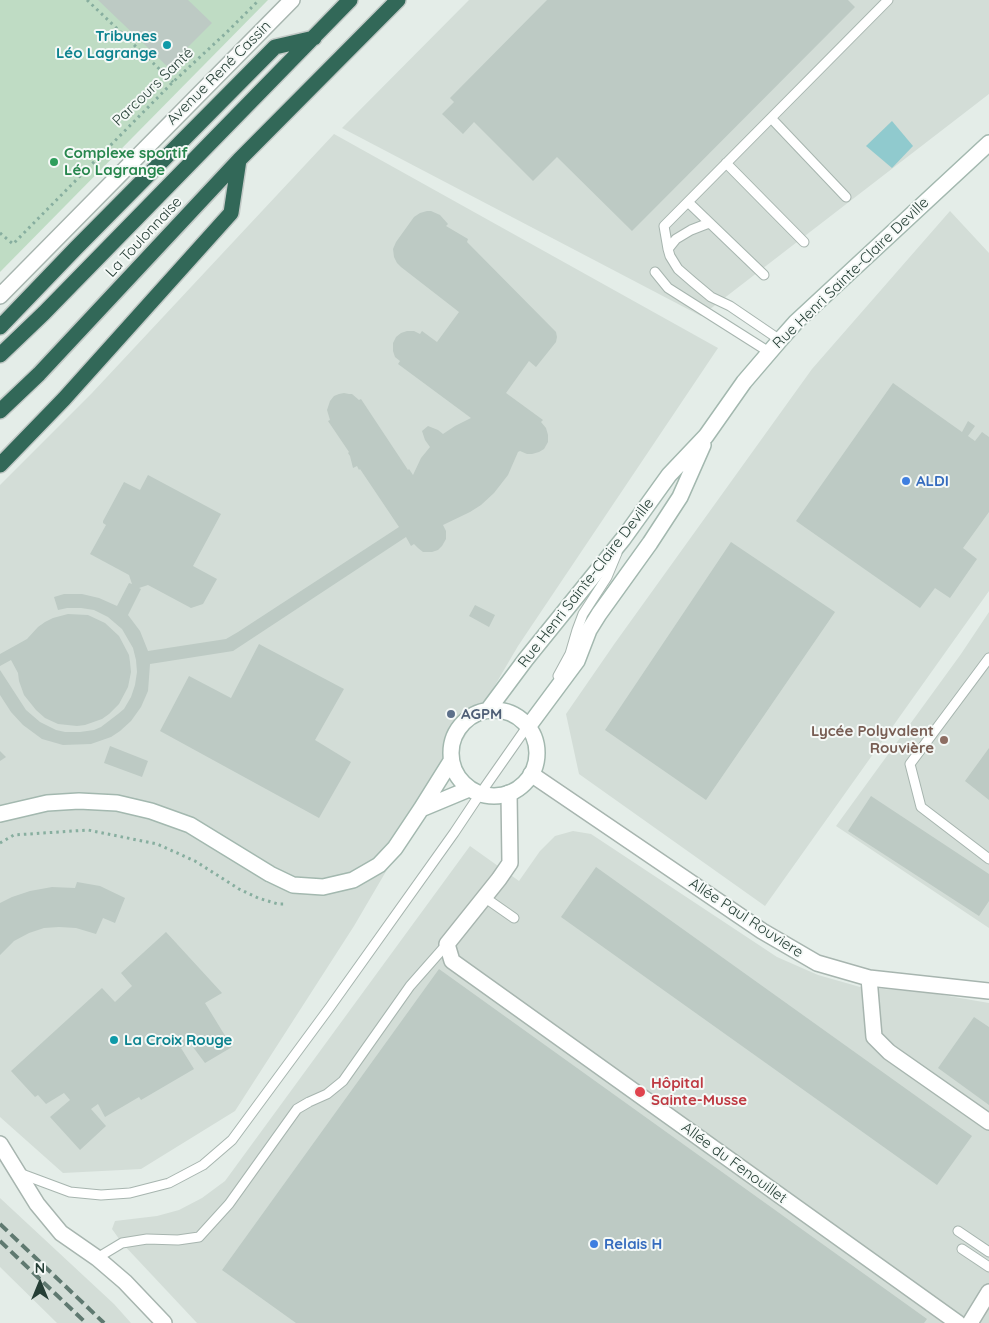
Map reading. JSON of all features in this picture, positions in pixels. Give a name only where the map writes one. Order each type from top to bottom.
[{"type":"highway","name":"La Toulonnaise","points":[[0,355],[44,314],[350,0]]},
{"type":"highway","name":"La Toulonnaise","points":[[0,412],[52,361],[240,160],[398,0]]},
{"type":"highway","points":[[0,327],[275,47],[314,38]]},
{"type":"highway","points":[[0,465],[64,399],[231,213],[240,160]]},
{"type":"street","name":"Avenue René Cassin","points":[[0,296],[292,0]]},
{"type":"street","name":"Rue Henri Sainte-Claire Deville","points":[[488,710],[526,659],[623,539],[669,475],[706,436],[744,382],[769,352],[796,322],[989,143]]},
{"type":"street","name":"Rue Henri Sainte-Claire Deville","points":[[528,727],[577,661],[589,630],[599,614],[650,543],[680,497],[706,436]]},
{"type":"street","points":[[488,710],[503,711],[516,717],[528,727],[533,735],[536,750],[535,765],[522,786],[509,793],[489,796],[474,791],[461,781],[451,761],[451,747],[455,734],[463,723],[475,715],[488,710]]},
{"type":"street","points":[[0,814],[47,803],[79,801],[117,803],[151,811],[190,825],[270,874],[293,885],[323,887],[353,880],[379,865],[395,848],[451,761]]},
{"type":"street","name":"Allée Paul Rouviere","points":[[531,774],[762,931],[818,963],[869,978],[989,991]]},
{"type":"street","points":[[421,809],[474,791]]},
{"type":"street","points":[[447,944],[499,879],[510,862],[509,793]]},
{"type":"street","name":"Allée du Fenouillet","points":[[447,944],[452,961],[958,1323]]},
{"type":"street","points":[[869,978],[874,1037],[889,1052],[989,1122]]},
{"type":"street","points":[[0,1144],[37,1204],[62,1233],[97,1258],[125,1282],[164,1323]]},
{"type":"street","points":[[970,1323],[989,1292]]},
{"type":"lane","points":[[780,340],[730,306],[711,297],[678,268],[670,256],[664,226],[888,0]]},
{"type":"lane","points":[[771,118],[846,197]]},
{"type":"lane","points":[[726,163],[804,242]]},
{"type":"lane","points":[[688,202],[764,275]]},
{"type":"lane","points":[[668,249],[676,239],[691,230],[709,223]]},
{"type":"lane","points":[[655,272],[668,288],[769,352]]},
{"type":"lane","points":[[19,1173],[70,1192],[101,1196],[130,1193],[169,1183],[203,1165],[232,1140],[330,1008],[454,833],[474,791],[528,727],[570,654],[584,614],[607,577],[623,539]]},
{"type":"lane","points":[[989,658],[910,764],[921,808],[989,858]]},
{"type":"lane","points":[[484,897],[514,918]]},
{"type":"lane","points":[[97,1258],[122,1243],[147,1239],[178,1240],[199,1237],[228,1204],[297,1109],[327,1094],[343,1081],[410,986],[447,944]]},
{"type":"lane","points":[[958,1231],[989,1252]]},
{"type":"lane","points":[[962,1249],[989,1267]]},
{"type":"path","points":[[87,0],[173,82]]},
{"type":"path","name":"Parcours Santé","points":[[0,232],[13,244],[173,82],[259,0]]},
{"type":"shaded area","points":[[469,0],[989,0],[989,94],[701,316],[342,128]]},
{"type":"shaded area","points":[[334,134],[718,348],[518,646],[354,926],[235,1111],[141,1169],[63,1173],[0,1117],[0,485],[92,393]]},
{"type":"shaded area","points":[[950,211],[989,253],[989,591],[765,906],[579,774],[566,714],[812,369]]},
{"type":"shaded area","name":"Lycée Polyvalent Rouvière","points":[[989,612],[989,928],[836,826],[961,654]]},
{"type":"shaded area","name":"Hôpital Sainte-Musse","points":[[573,831],[591,834],[777,957],[818,975],[860,987],[931,993],[989,1003],[989,1323],[197,1323],[122,1243],[112,1229],[115,1221],[157,1216],[179,1210],[202,1198],[225,1181],[470,846],[519,881],[540,851],[555,836]]},
{"type":"shaded area","points":[[0,1198],[114,1304],[131,1323],[57,1323],[0,1267]]},
{"type":"green space","name":"Complexe sportif Léo Lagrange","points":[[0,0],[268,0],[0,272]]},
{"type":"water","points":[[892,121],[913,146],[892,168],[866,146]]},
{"type":"building","name":"Tribunes Léo Lagrange","points":[[98,0],[188,0],[212,23],[168,67]]},
{"type":"building","points":[[547,0],[848,0],[855,7],[632,231],[557,157],[533,181],[474,122],[463,134],[442,114],[454,102],[450,98]]},
{"type":"building","points":[[427,211],[440,215],[448,224],[446,226],[468,239],[467,242],[556,332],[556,342],[536,367],[529,361],[506,393],[543,420],[541,422],[546,428],[548,435],[548,442],[544,449],[532,454],[518,452],[508,475],[494,493],[470,512],[443,525],[446,531],[446,539],[438,550],[423,552],[414,544],[411,546],[406,537],[233,651],[150,664],[148,691],[141,707],[131,721],[111,737],[91,744],[63,745],[42,739],[23,725],[11,712],[0,695],[0,670],[26,710],[40,722],[65,732],[80,732],[101,727],[124,709],[131,697],[137,672],[136,660],[133,648],[122,629],[108,617],[94,610],[67,608],[58,610],[54,597],[64,594],[82,594],[99,598],[117,606],[129,583],[132,584],[129,575],[90,554],[106,525],[103,521],[124,482],[140,490],[148,475],[221,514],[193,566],[217,579],[203,604],[191,608],[148,585],[139,588],[141,589],[128,615],[140,631],[148,651],[226,639],[399,527],[360,469],[357,466],[353,468],[349,452],[328,421],[330,420],[327,410],[330,401],[339,394],[352,394],[359,400],[361,399],[413,475],[421,458],[430,447],[422,431],[428,426],[443,434],[471,418],[398,364],[400,361],[395,357],[393,351],[393,343],[396,337],[407,331],[414,331],[420,334],[422,331],[437,342],[459,312],[401,267],[394,257],[393,249],[396,242],[414,217]]},
{"type":"building","name":"ALDI","points":[[893,383],[962,432],[968,421],[975,426],[968,436],[975,441],[982,432],[989,437],[989,512],[963,548],[977,559],[950,598],[935,588],[920,608],[796,521]]},
{"type":"building","points":[[731,542],[835,612],[706,800],[605,730]]},
{"type":"building","points":[[475,605],[495,615],[489,627],[469,616]]},
{"type":"building","points":[[68,614],[88,615],[105,623],[119,636],[129,655],[131,672],[128,687],[119,704],[109,714],[102,719],[77,726],[58,724],[45,718],[24,695],[18,673],[11,660],[0,666],[0,654],[27,639],[45,622]]},
{"type":"building","points":[[259,644],[344,689],[315,740],[351,762],[319,818],[160,731],[189,676],[231,698]]},
{"type":"building","points":[[110,746],[148,761],[142,777],[104,763]]},
{"type":"building","points":[[989,748],[989,800],[965,781]]},
{"type":"building","points":[[0,751],[6,757],[0,761]]},
{"type":"building","points":[[871,796],[989,874],[989,901],[979,916],[848,831]]},
{"type":"building","points":[[596,867],[972,1136],[937,1185],[561,917]]},
{"type":"building","points":[[77,882],[100,886],[125,898],[115,923],[103,918],[96,934],[76,928],[44,928],[14,941],[0,955],[0,903],[30,891],[52,887],[75,888]]},
{"type":"building","name":"La Croix Rouge","points":[[166,932],[222,993],[205,1003],[232,1047],[205,1063],[190,1043],[181,1048],[194,1069],[141,1100],[139,1097],[105,1117],[98,1104],[91,1109],[106,1126],[80,1150],[50,1117],[70,1100],[64,1093],[46,1104],[38,1095],[35,1097],[11,1071],[102,988],[115,1002],[132,986],[121,973]]},
{"type":"building","name":"Hôpital Sainte-Musse","points":[[439,969],[927,1319],[924,1323],[296,1323],[222,1270]]},
{"type":"building","points":[[974,1017],[989,1027],[989,1105],[938,1068]]},
{"type":"railway","points":[[0,1224],[104,1323]]},
{"type":"railway","points":[[0,1241],[86,1323]]},
{"type":"place","name":"Tribunes Léo Lagrange","points":[[167,45]]},
{"type":"place","name":"Complexe sportif Léo Lagrange","points":[[54,162]]},
{"type":"place","name":"ALDI","points":[[906,481]]},
{"type":"place","name":"AGPM","points":[[451,714]]},
{"type":"place","name":"Lycée Polyvalent Rouvière","points":[[944,740]]},
{"type":"place","name":"La Croix Rouge","points":[[114,1040]]},
{"type":"place","name":"Hôpital Sainte-Musse","points":[[640,1092]]},
{"type":"place","name":"Relais H","points":[[594,1244]]}]
